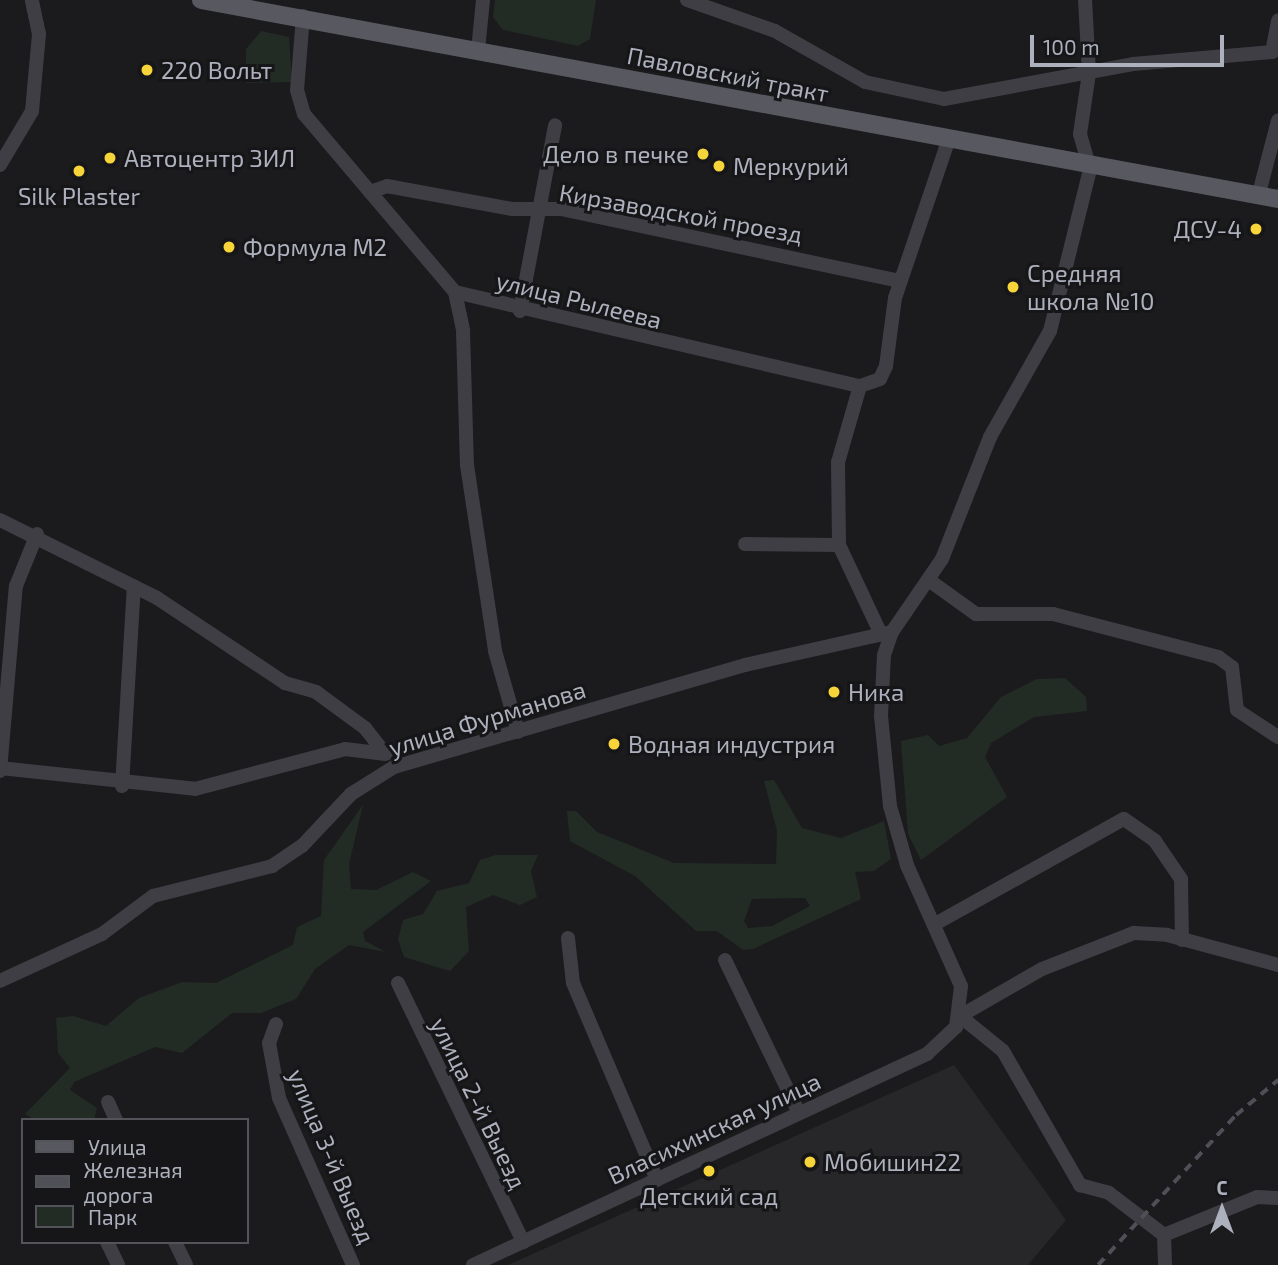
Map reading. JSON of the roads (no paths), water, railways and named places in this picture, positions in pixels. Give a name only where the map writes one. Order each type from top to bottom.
[{"type":"main road","name":"Павловский тракт","points":[[201,0],[303,16],[1090,169],[1278,199]]},
{"type":"main road","name":"Павловский тракт","points":[[1252,196],[1278,205]]},
{"type":"street","points":[[0,165],[32,111],[39,34],[32,0]]},
{"type":"street","points":[[478,50],[483,0]]},
{"type":"street","points":[[688,0],[775,31],[865,82],[907,94],[944,99],[1088,73],[1272,52],[1278,20]]},
{"type":"street","points":[[886,632],[930,581],[990,437],[1050,331],[1090,169],[1080,134],[1088,73],[1085,0]]},
{"type":"street","points":[[303,16],[297,90],[304,114],[455,292],[463,331],[467,465],[495,651],[518,732]]},
{"type":"street","points":[[1252,196],[1275,123]]},
{"type":"street","points":[[520,311],[555,125]]},
{"type":"street","points":[[948,141],[910,270],[900,281],[886,366],[880,379],[860,386],[838,462],[839,545],[886,632],[881,683],[890,806],[907,865],[961,986],[960,1016],[1003,1051],[1080,1185],[1108,1193],[1164,1235]]},
{"type":"street","name":"Кирзаводской проезд","points":[[370,192],[387,186],[538,211],[561,209],[900,281]]},
{"type":"street","name":"улица Рылеева","points":[[455,292],[520,311],[860,386]]},
{"type":"street","points":[[0,520],[37,534],[134,586],[285,683],[316,692],[365,728],[394,767]]},
{"type":"street","points":[[37,534],[16,586],[0,769],[122,786],[195,789],[345,749],[384,752]]},
{"type":"street","points":[[745,544],[839,545]]},
{"type":"street","points":[[930,581],[976,614],[1053,614],[1219,657],[1233,667],[1237,710],[1278,737]]},
{"type":"street","points":[[122,786],[134,586]]},
{"type":"street","name":"улица Фурманова","points":[[0,981],[102,934],[153,896],[272,866],[302,846],[351,794],[394,767],[886,632]]},
{"type":"street","points":[[935,923],[1124,819],[1155,841],[1181,879],[1182,940]]},
{"type":"street","name":"Власихинская улица","points":[[473,1265],[927,1054],[952,1033],[960,1016],[1086,949],[1134,933],[1182,940],[1278,965]]},
{"type":"street","points":[[568,938],[573,983],[657,1180]]},
{"type":"street","points":[[725,960],[799,1113]]},
{"type":"street","name":"улица 2-й Выезд","points":[[398,983],[523,1242]]},
{"type":"street","name":"улица 3-й Выезд","points":[[276,1024],[269,1043],[279,1098],[353,1265]]},
{"type":"street","points":[[108,1102],[115,1118]]},
{"type":"street","points":[[1164,1235],[1257,1197],[1278,1198]]},
{"type":"street","points":[[1164,1235],[1165,1265]]},
{"type":"street","points":[[108,1244],[118,1265]]},
{"type":"street","points":[[176,1244],[186,1265]]},
{"type":"railway","points":[[1098,1265],[1236,1115],[1278,1080]]},
{"type":"place","name":"220 Вольт","points":[[147,70]]},
{"type":"place","name":"Дело в печке","points":[[703,154]]},
{"type":"place","name":"Автоцентр ЗИЛ","points":[[110,158]]},
{"type":"place","name":"Меркурий","points":[[719,166]]},
{"type":"place","name":"Silk Plaster","points":[[79,171]]},
{"type":"place","name":"ДСУ-4","points":[[1256,229]]},
{"type":"place","name":"Формула М2","points":[[229,247]]},
{"type":"place","name":"Средняя школа №10","points":[[1013,287]]},
{"type":"place","name":"Ника","points":[[834,692]]},
{"type":"place","name":"Водная индустрия","points":[[614,744]]},
{"type":"place","name":"Мобишин22","points":[[810,1162]]},
{"type":"place","name":"Детский сад","points":[[709,1171]]}]
